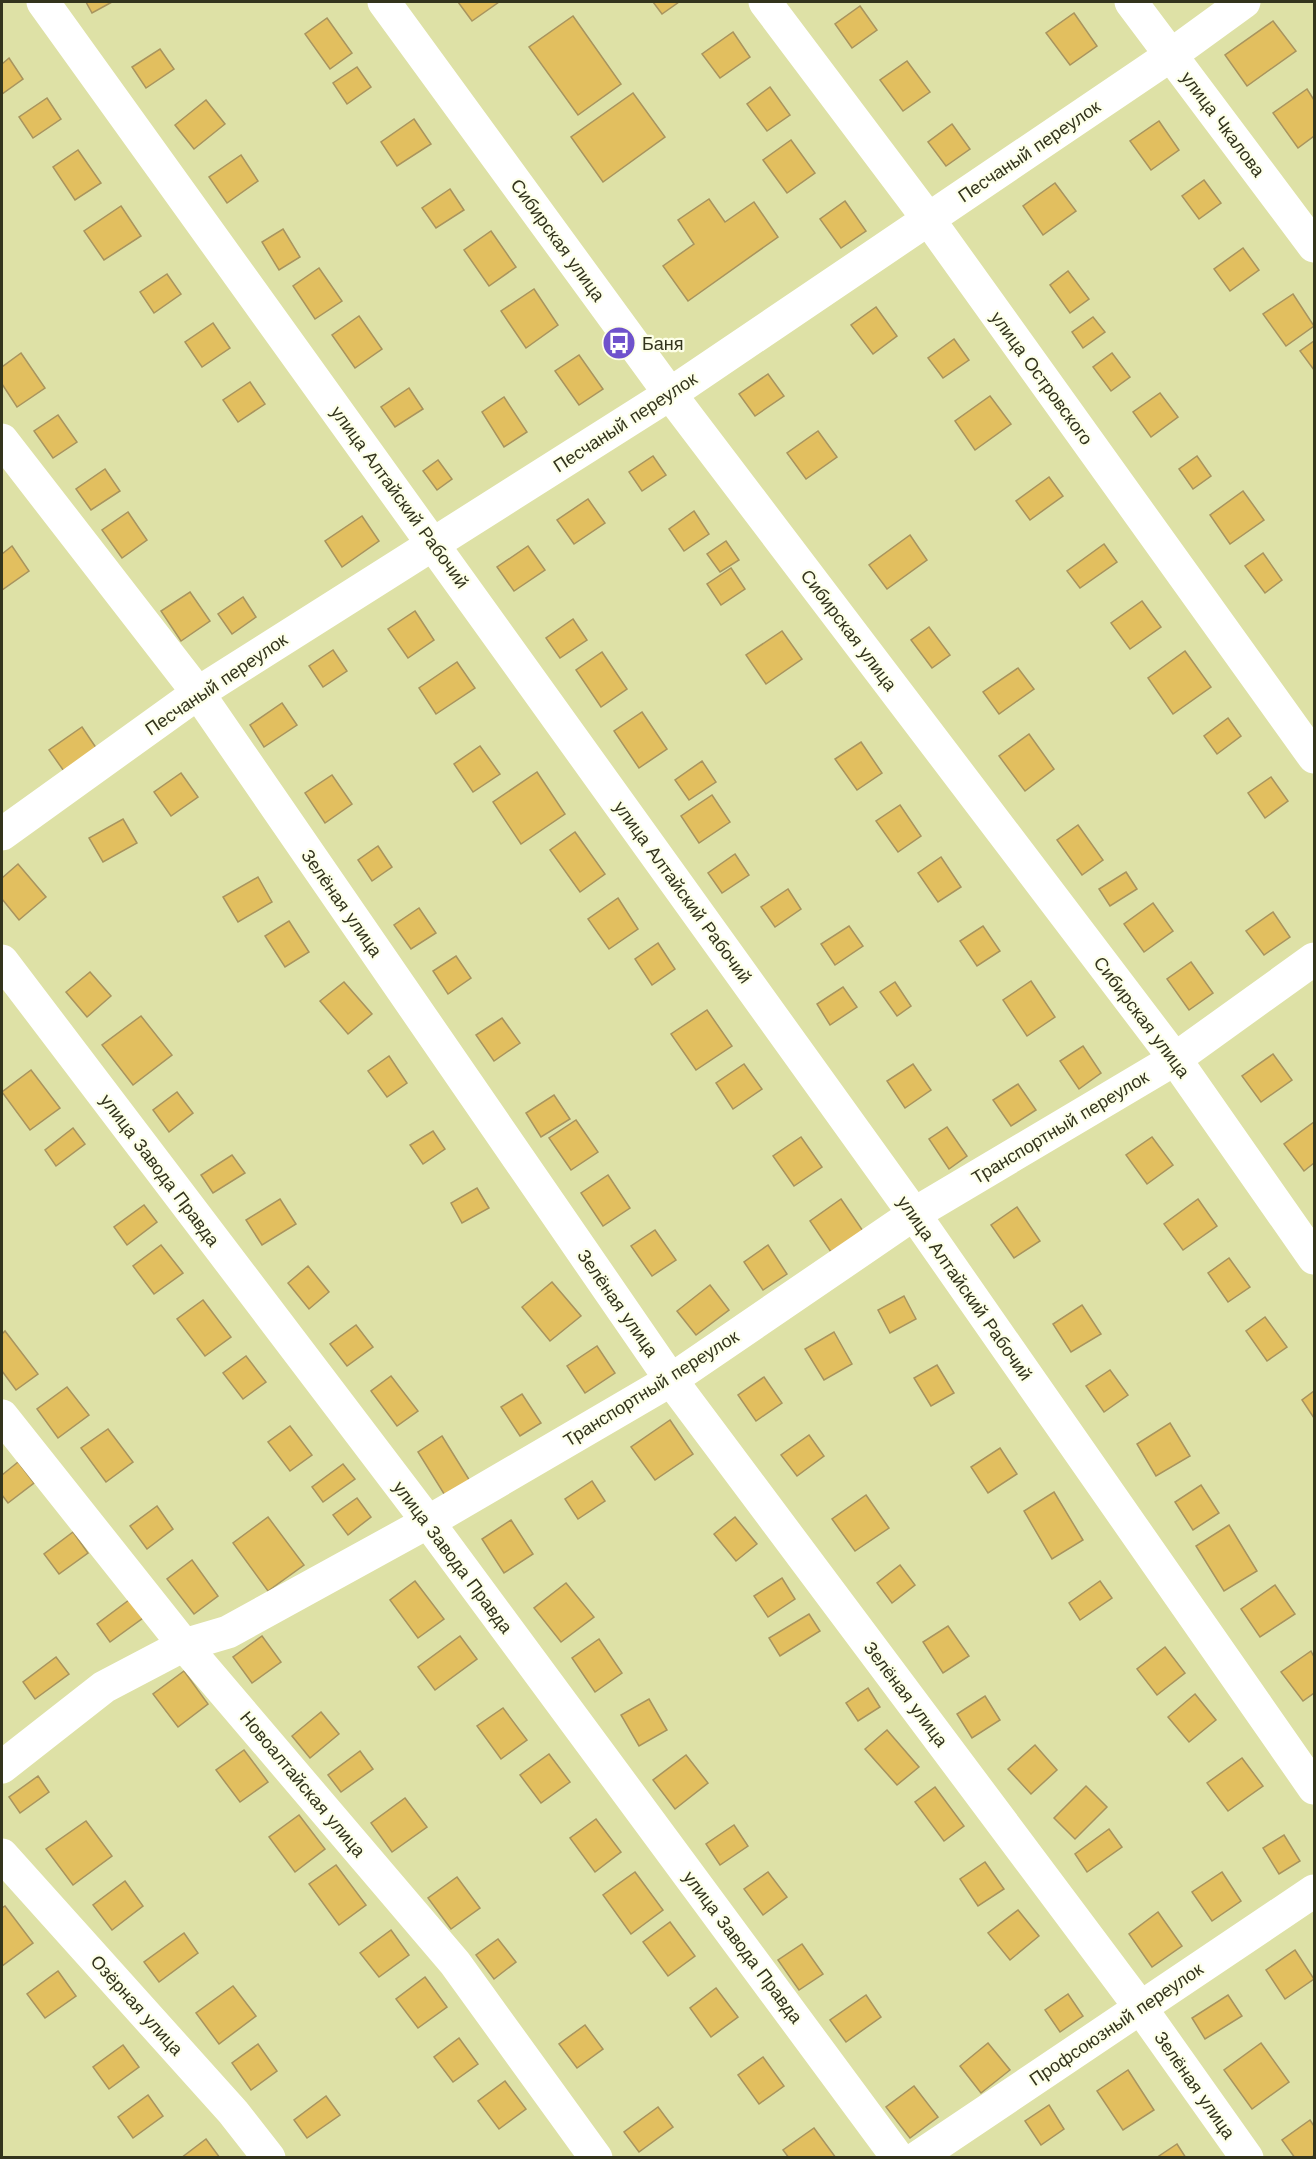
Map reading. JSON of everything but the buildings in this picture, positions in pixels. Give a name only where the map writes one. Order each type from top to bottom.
[{"type":"street","name":"улица Алтайский Рабочий","points":[[43,2],[914,1214],[1314,1788]]},
{"type":"street","name":"Сибирская улица","points":[[384,2],[670,394],[1174,1059],[1314,1258]]},
{"type":"street","name":"улица Островского","points":[[765,2],[928,220],[1314,757]]},
{"type":"street","name":"улица Чкалова","points":[[1131,2],[1314,246]]},
{"type":"street","name":"Песчаный переулок","points":[[2,834],[198,693],[670,394],[1171,55],[1244,2]]},
{"type":"street","name":"Зелёная улица","points":[[2,440],[198,693],[671,1380],[1140,2007],[1246,2157]]},
{"type":"street","name":"Транспортный переулок","points":[[2,1767],[104,1687],[184,1645],[228,1632],[428,1522],[671,1380],[914,1214],[1174,1059],[1314,959]]},
{"type":"street","name":"улица Завода Правда","points":[[2,962],[428,1522],[898,2157]]},
{"type":"street","name":"Новоалтайская улица","points":[[2,1416],[184,1645],[455,1963],[596,2157]]},
{"type":"street","name":"Озёрная улица","points":[[2,1855],[233,2112],[269,2157]]},
{"type":"street","name":"Профсоюзный переулок","points":[[917,2157],[1314,1891]]},
{"type":"place","name":"Баня","points":[[619,343]]}]
